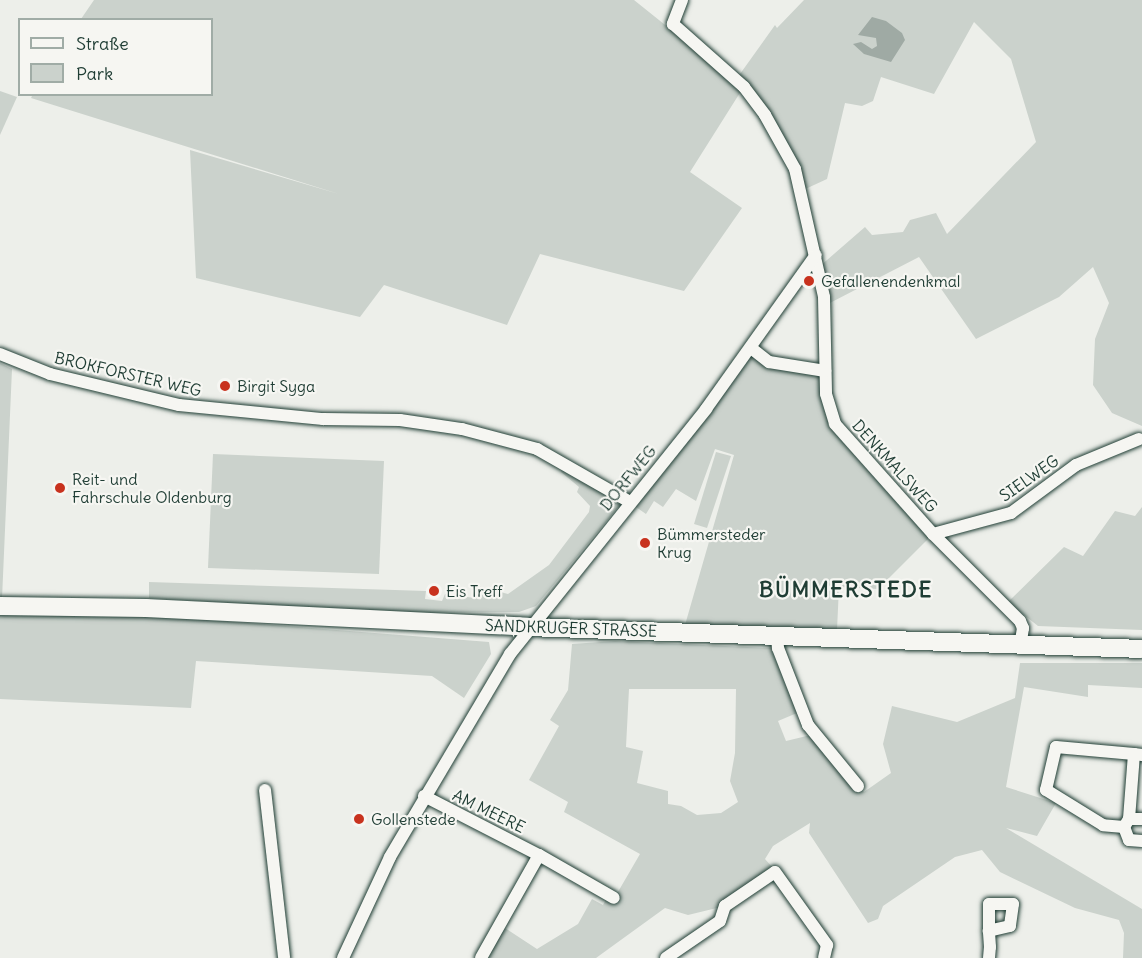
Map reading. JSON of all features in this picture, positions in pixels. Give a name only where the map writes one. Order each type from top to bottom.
[{"type":"street","name":"DENKMALSWEG","points":[[682,0],[673,24],[744,87],[787,151],[816,255],[824,297],[825,394],[835,424],[933,534],[1020,621],[1023,628],[1020,646]]},
{"type":"street","name":"DORFWEG","points":[[344,958],[370,895],[424,796],[528,627],[751,348],[816,255]]},
{"type":"street","points":[[751,348],[769,362],[825,371]]},
{"type":"street","name":"BROKFORSTER WEG","points":[[0,354],[50,374],[179,405],[322,419],[400,420],[462,429],[537,449],[630,502]]},
{"type":"street","name":"SIELWEG","points":[[933,534],[1011,513],[1076,465],[1139,439]]},
{"type":"street","name":"SANDKRUGER STRASSE","points":[[0,606],[146,608],[528,627],[1142,649]]},
{"type":"street","points":[[777,635],[778,648],[808,725],[858,786]]},
{"type":"street","points":[[1131,822],[1103,825],[1046,790],[1056,747],[1138,755],[1131,822],[1129,840],[1142,840]]},
{"type":"street","points":[[265,790],[284,958]]},
{"type":"street","name":"AM MEERE","points":[[424,796],[614,897]]},
{"type":"street","points":[[481,958],[538,855]]},
{"type":"street","points":[[666,958],[720,921],[725,906],[776,872],[827,945],[824,958]]},
{"type":"street","points":[[989,931],[989,958]]},
{"type":"green space","points":[[94,0],[634,0],[735,81],[775,25],[777,28],[804,0],[1142,0],[1142,426],[1112,413],[1093,385],[1095,339],[1109,303],[1093,267],[1059,297],[976,339],[919,257],[824,306],[819,267],[865,227],[872,235],[903,232],[910,220],[936,213],[947,234],[1036,142],[1011,59],[974,22],[934,94],[881,77],[873,101],[862,106],[845,103],[827,179],[801,191],[743,88],[690,172],[742,208],[684,291],[540,254],[507,325],[384,285],[360,317],[196,278],[190,150],[339,194],[31,98],[32,96],[213,96],[213,18],[82,18]]},
{"type":"green space","points":[[0,91],[17,97],[0,135]]},
{"type":"green space","points":[[752,352],[822,375],[835,424],[933,534],[878,589],[839,587],[837,630],[685,625],[734,455],[715,449],[696,501],[676,489],[663,507],[654,501],[646,514],[633,505]]},
{"type":"green space","points":[[0,363],[12,369],[2,599],[145,615],[489,642],[491,654],[464,698],[432,676],[196,661],[191,708],[0,699]]},
{"type":"green space","points":[[716,452],[731,456],[707,528],[694,524]]},
{"type":"green space","points":[[213,454],[384,461],[379,574],[208,568]]},
{"type":"green space","points":[[565,465],[620,505],[536,606],[519,612],[397,613],[149,598],[149,582],[426,591],[425,599],[442,601],[445,594],[475,598],[477,586],[508,594],[549,565],[589,512],[590,506],[577,492],[579,487],[561,472]]},
{"type":"green space","points":[[1142,507],[1142,630],[1038,626],[1008,602],[1064,547],[1083,556],[1115,511],[1135,516]]},
{"type":"green space","points":[[615,641],[771,648],[797,713],[778,721],[786,741],[815,734],[864,792],[891,773],[883,744],[892,706],[957,722],[1015,698],[1020,663],[1142,663],[1142,688],[1088,685],[1088,697],[1024,687],[1006,787],[1056,803],[1037,836],[1006,828],[1142,909],[1142,958],[1123,958],[1124,933],[1119,920],[1075,908],[1000,872],[982,850],[955,857],[883,906],[878,919],[868,923],[809,833],[810,823],[773,846],[765,859],[773,868],[725,906],[688,915],[665,908],[596,958],[481,958],[499,924],[537,949],[578,924],[592,899],[603,905],[609,894],[615,897],[640,854],[564,812],[568,802],[529,780],[559,726],[550,720],[568,690],[572,644]],"holes":[[[629,689],[736,689],[735,753],[730,781],[738,802],[721,813],[697,815],[681,806],[668,804],[668,791],[637,783],[643,751],[626,747]]]},
{"type":"shaded area","points":[[872,17],[886,21],[902,33],[905,40],[891,62],[864,54],[853,44],[861,42],[872,49],[877,46],[876,38],[858,35]]},
{"type":"place","name":"Gefallenendenkmal","points":[[809,281]]},
{"type":"place","name":"Birgit Syga","points":[[225,386]]},
{"type":"place","name":"Reit- und Fahrschule Oldenburg","points":[[60,488]]},
{"type":"place","name":"Bümmersteder Krug","points":[[645,543]]},
{"type":"place","name":"Eis Treff","points":[[434,591]]},
{"type":"place","name":"Gollenstede","points":[[359,819]]},
{"type":"district","name":"BÜMMERSTEDE","points":[[846,590]]}]
